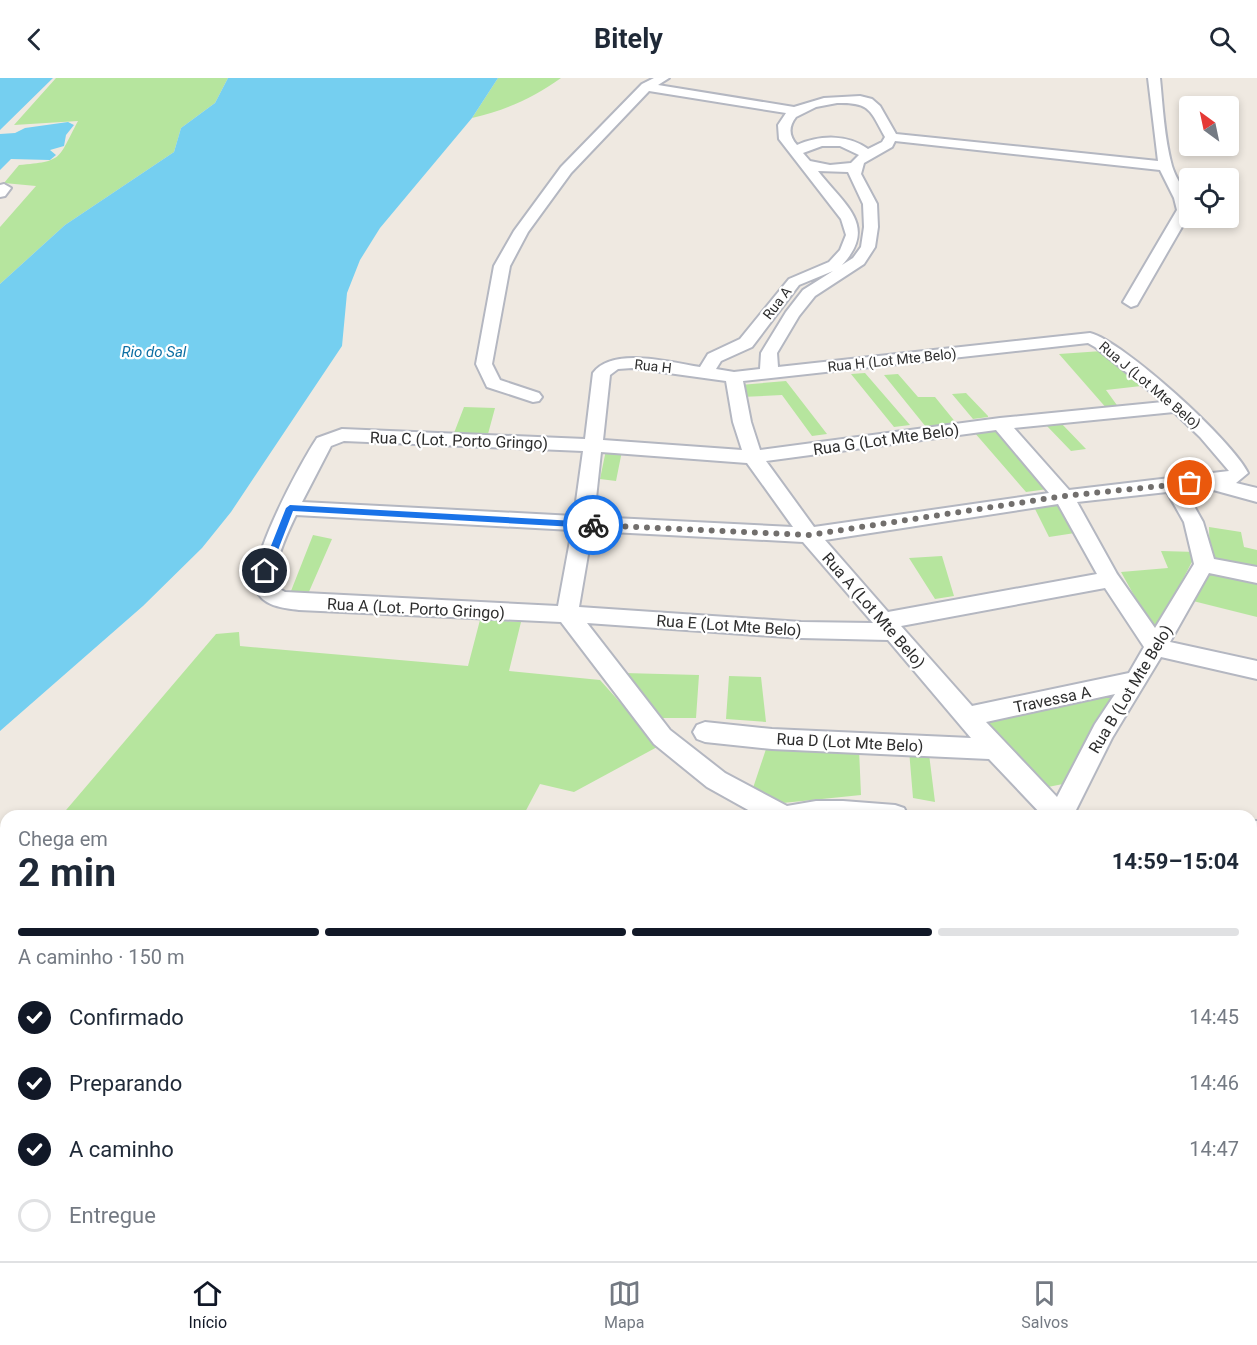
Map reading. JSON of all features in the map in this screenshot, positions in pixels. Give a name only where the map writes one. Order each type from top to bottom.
[{"type":"street","points":[[533,397],[493,383],[484,364],[495,319],[502,266],[521,231],[566,170],[646,87],[663,78]]},
{"type":"street","points":[[1131,302],[1184,210],[1184,201],[1165,166],[1158,129],[1154,78]]},
{"type":"street","points":[[646,87],[795,111],[832,101],[859,100],[870,103],[875,108],[891,137]]},
{"type":"street","points":[[795,111],[786,119],[783,128],[785,139],[794,152],[806,144],[841,141],[858,147],[868,155]]},
{"type":"street","points":[[891,137],[1165,166]]},
{"type":"street","points":[[820,175],[849,170],[858,161],[888,144],[891,137]]},
{"type":"street","name":"Rua A","points":[[706,372],[714,358],[737,350],[746,343],[794,282],[834,265],[847,251],[853,235],[848,218],[820,175],[794,152]]},
{"type":"street","name":"Rua A","points":[[769,353],[792,315],[809,293],[859,261],[868,247],[871,227],[870,204],[849,170]]},
{"type":"street","name":"Rua H (Lot Mte Belo)","points":[[706,372],[734,377],[1031,346],[1077,338]]},
{"type":"street","name":"Rua J (Lot Mte Belo)","points":[[1077,338],[1090,338],[1101,343],[1179,406],[1211,436],[1239,473],[1231,478],[1208,481]]},
{"type":"street","points":[[737,350],[769,353],[769,373]]},
{"type":"street","name":"Rua H","points":[[593,445],[602,372],[614,364],[632,363],[706,372]]},
{"type":"street","name":"Rua A (Lot Mte Belo)","points":[[734,377],[742,422],[753,457],[809,535],[995,749],[1054,810]]},
{"type":"street","name":"Rua G (Lot Mte Belo)","points":[[593,445],[753,457],[999,424],[1179,406]]},
{"type":"street","points":[[999,424],[1064,496],[1110,579],[1156,647],[1257,670]]},
{"type":"street","name":"Rua C (Lot. Porto Gringo)","points":[[290,508],[317,452],[326,441],[349,435],[593,445]]},
{"type":"street","points":[[593,445],[583,524],[567,614],[662,737],[716,780],[771,810]]},
{"type":"street","points":[[290,508],[809,535],[1064,496],[1171,484],[1208,481],[1257,495]]},
{"type":"street","points":[[1171,484],[1194,518],[1202,542],[1204,564],[1257,575]]},
{"type":"street","name":"Rua A (Lot. Porto Gringo)","points":[[290,508],[265,571],[264,581],[268,592],[285,600],[567,614]]},
{"type":"street","name":"Rua B (Lot Mte Belo)","points":[[1063,810],[1103,731],[1156,647],[1204,564]]},
{"type":"street","name":"Rua E (Lot Mte Belo)","points":[[567,614],[801,630],[887,627],[1110,579]]},
{"type":"street","name":"Travessa A","points":[[967,717],[1136,680]]},
{"type":"street","name":"Rua D (Lot Mte Belo)","points":[[705,732],[772,739],[995,749]]},
{"type":"green space","points":[[56,78],[228,78],[215,103],[181,128],[174,152],[65,225],[0,284],[0,227],[36,186],[4,183],[19,165],[44,162],[57,156],[78,121],[14,125]]},
{"type":"green space","points":[[498,78],[561,78],[519,102],[472,118]]},
{"type":"green space","points":[[1102,351],[1150,385],[1106,390],[1119,408],[1108,410],[1059,354]]},
{"type":"green space","points":[[865,373],[910,425],[894,427],[851,374]]},
{"type":"green space","points":[[898,374],[918,397],[935,397],[957,424],[926,427],[884,375]]},
{"type":"green space","points":[[786,381],[827,434],[812,436],[782,395],[741,397],[740,385]]},
{"type":"green space","points":[[966,393],[988,417],[973,419],[952,394]]},
{"type":"green space","points":[[464,407],[495,408],[488,434],[454,433]]},
{"type":"green space","points":[[1061,423],[1086,449],[1071,451],[1046,425]]},
{"type":"green space","points":[[996,430],[1048,489],[1026,492],[974,432]]},
{"type":"green space","points":[[606,450],[622,451],[616,481],[600,479]]},
{"type":"green space","points":[[1061,501],[1075,533],[1049,537],[1033,505]]},
{"type":"green space","points":[[1209,527],[1241,532],[1244,547],[1257,550],[1257,570],[1210,561]]},
{"type":"green space","points":[[313,535],[332,539],[308,594],[291,591]]},
{"type":"green space","points":[[1161,551],[1197,552],[1155,633],[1121,572],[1168,568]]},
{"type":"green space","points":[[942,556],[954,596],[935,599],[909,558]]},
{"type":"green space","points":[[1207,570],[1257,580],[1257,617],[1193,601]]},
{"type":"green space","points":[[480,620],[521,622],[509,671],[600,680],[659,746],[574,792],[540,784],[526,810],[66,810],[216,634],[239,632],[240,646],[468,666]]},
{"type":"green space","points":[[624,673],[699,675],[696,718],[660,718]]},
{"type":"green space","points":[[729,676],[761,677],[766,722],[726,719]]},
{"type":"green space","points":[[1115,692],[1063,784],[1043,788],[984,720]]},
{"type":"green space","points":[[767,746],[859,749],[861,795],[783,803],[753,788]]},
{"type":"green space","points":[[909,750],[929,754],[935,802],[913,798]]},
{"type":"water","points":[[0,78],[53,78],[0,130]]},
{"type":"water","name":"Rio do Sal","points":[[228,78],[498,78],[472,118],[380,228],[360,260],[347,293],[342,346],[231,512],[202,548],[143,606],[0,731],[0,284],[65,225],[174,152],[181,128],[215,103]]},
{"type":"water","points":[[68,122],[74,125],[66,135],[64,146],[50,150],[56,155],[50,160],[11,159],[0,170],[0,134]]},
{"type":"way so far","points":[[593,525],[809,535],[1064,496],[1190,483]]},
{"type":"route","points":[[265,571],[290,508],[593,525]]}]
